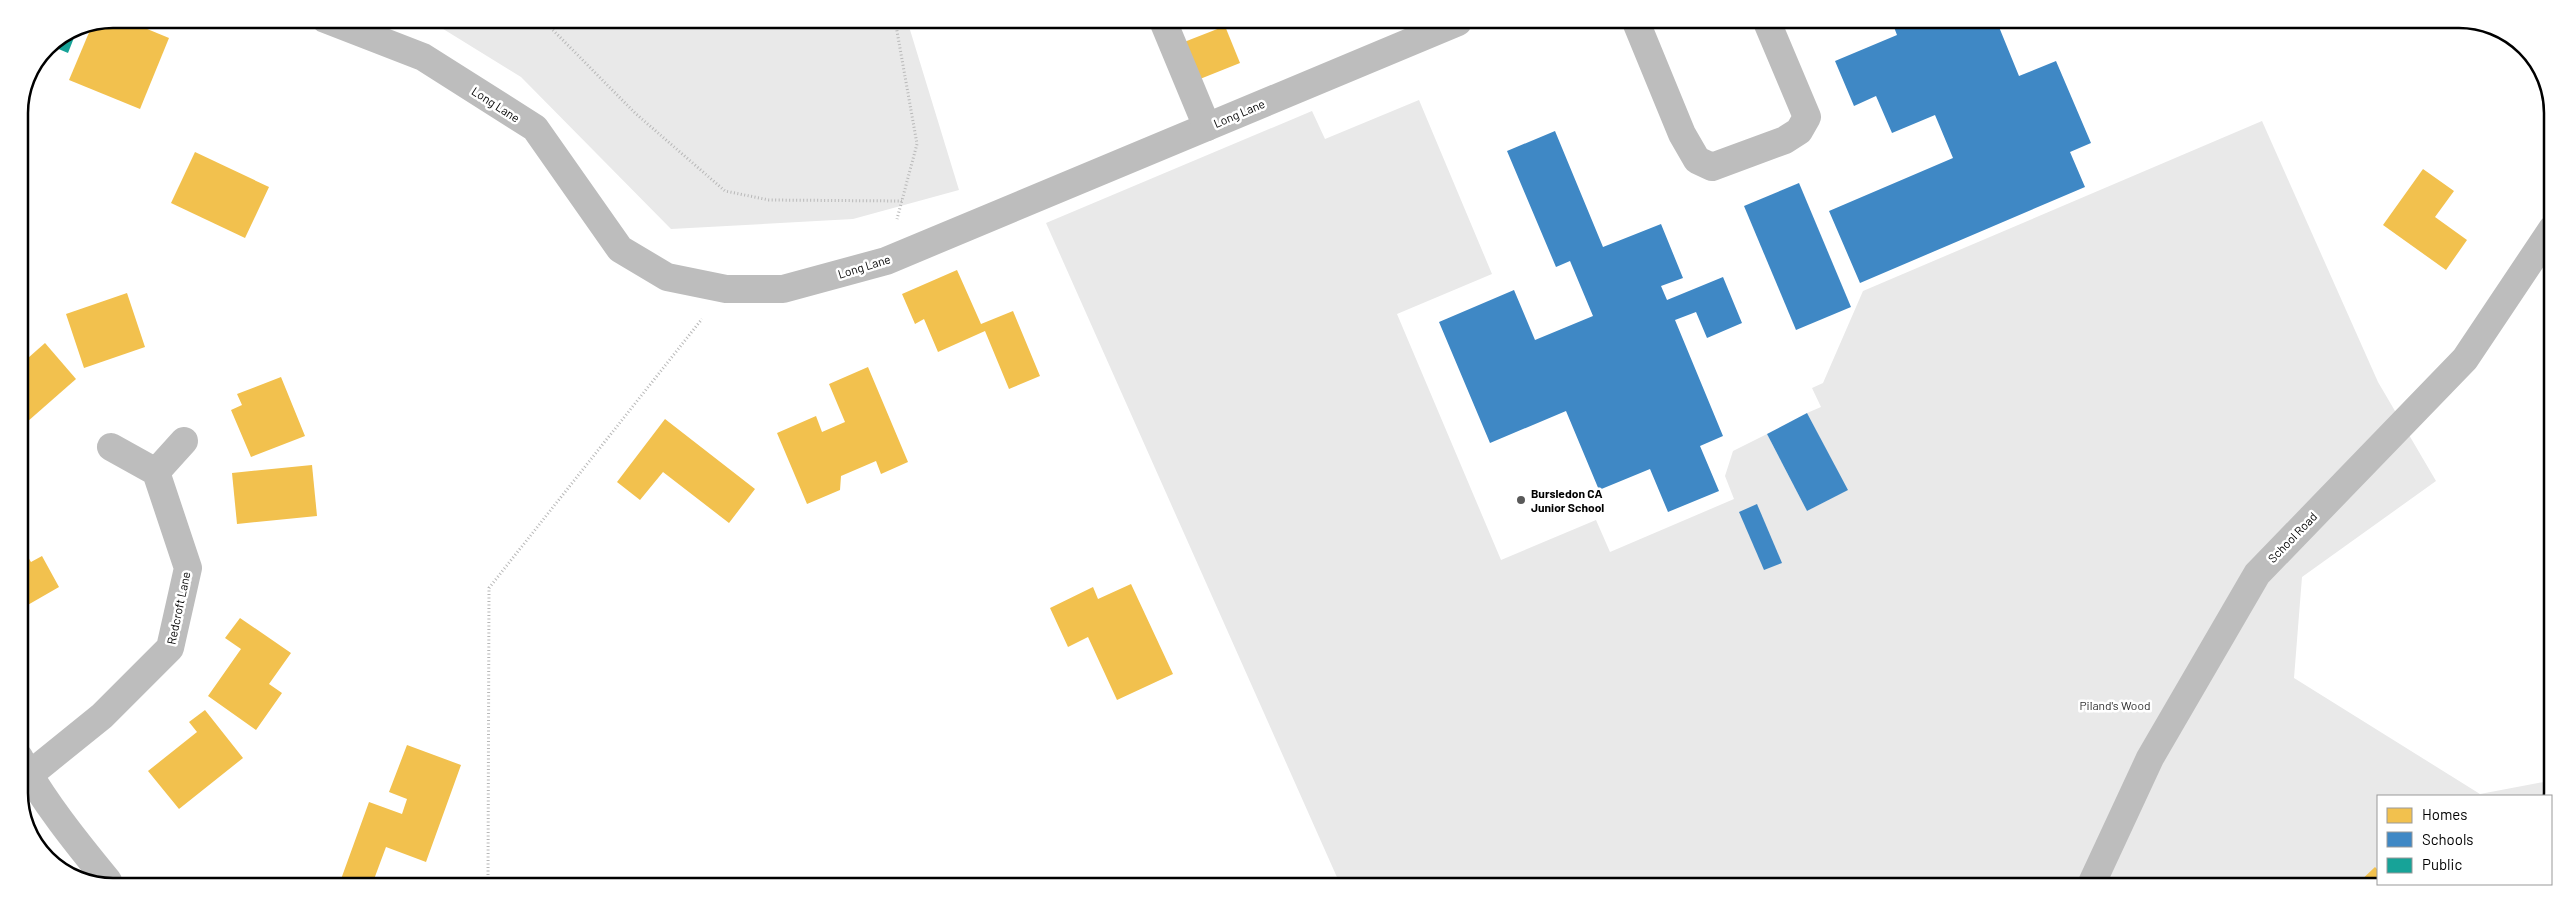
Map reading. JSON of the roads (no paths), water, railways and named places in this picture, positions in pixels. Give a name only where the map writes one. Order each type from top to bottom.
[{"type":"street","name":"Long Lane","points":[[348,28],[423,57],[535,128],[620,249],[667,277],[726,289],[783,289],[886,260],[1444,28]]},
{"type":"street","points":[[1166,28],[1207,126]]},
{"type":"street","points":[[1638,28],[1682,134],[1697,160],[1712,167],[1785,140],[1799,131],[1807,117],[1770,28]]},
{"type":"street","name":"School Road","points":[[2095,878],[2150,758],[2256,574],[2465,359],[2544,241]]},
{"type":"street","points":[[111,447],[156,472],[184,441]]},
{"type":"street","name":"Redcroft Lane","points":[[28,763],[102,716],[170,648],[188,568],[156,472]]},
{"type":"street","name":"Redcroft Lane","points":[[28,772],[80,846],[105,877]]},
{"type":"place","name":"Bursledon CA Junior School","points":[[1521,500]]},
{"type":"park label","name":"Piland's Wood","points":[[2115,705]]}]
